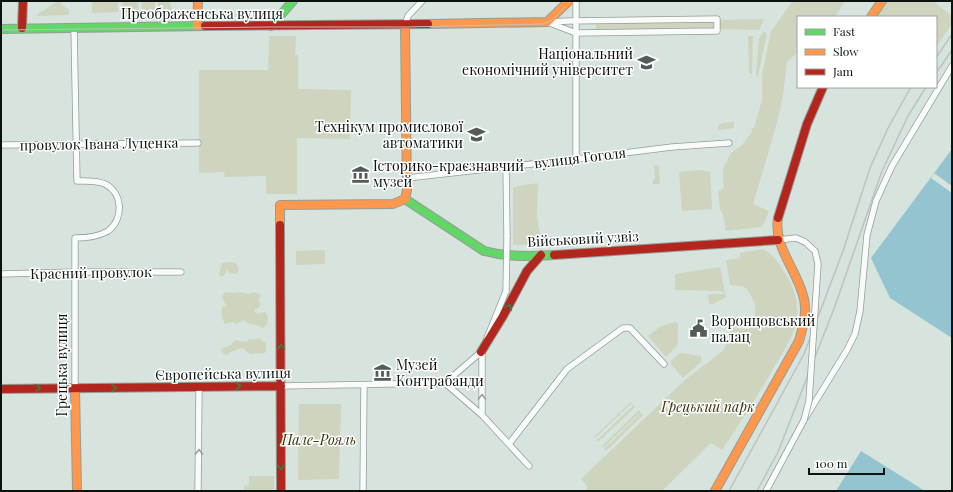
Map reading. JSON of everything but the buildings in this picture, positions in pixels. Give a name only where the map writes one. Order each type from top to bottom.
[{"type":"street","points":[[22,1],[22,28]]},
{"type":"street","points":[[197,26],[198,1]]},
{"type":"street","points":[[272,26],[294,1]]},
{"type":"street","points":[[282,491],[280,205],[393,204],[405,199],[408,190],[405,26],[408,16],[422,1]]},
{"type":"street","points":[[547,22],[569,1]]},
{"type":"street","points":[[576,1],[576,160]]},
{"type":"street","points":[[872,16],[882,1]]},
{"type":"street","name":"Преображенська вулиця","points":[[1,29],[197,26],[405,26],[576,20],[717,19],[717,31],[576,33],[547,22]]},
{"type":"street","points":[[74,28],[76,144]]},
{"type":"street","points":[[766,491],[804,420],[850,345],[857,328],[860,311],[867,235],[882,186],[895,160],[952,66]]},
{"type":"street","points":[[715,491],[799,341],[803,330],[805,316],[803,292],[778,240],[777,222],[803,137],[822,88]]},
{"type":"street","name":"провулок Івана Луценка","points":[[1,144],[198,143]]},
{"type":"street","name":"вулиця Гоголя","points":[[407,178],[506,166],[576,160],[672,147],[730,143]]},
{"type":"street","name":"Грецька вулиця","points":[[76,144],[77,181],[98,182],[108,186],[118,198],[120,208],[116,223],[108,230],[94,236],[75,238],[77,491]]},
{"type":"street","points":[[482,415],[481,352],[506,291],[506,166]]},
{"type":"street","name":"Військовий узвіз","points":[[405,199],[484,251],[495,254],[541,255],[778,240]]},
{"type":"street","points":[[778,240],[793,238],[805,242],[815,251],[818,264],[809,402],[804,420]]},
{"type":"street","points":[[529,466],[482,415],[445,383],[481,352],[499,325],[528,269],[541,255]]},
{"type":"street","name":"Красний провулок","points":[[1,274],[181,272]]},
{"type":"street","points":[[509,444],[567,369],[623,328],[630,328],[664,364]]},
{"type":"street","name":"Європейська вулиця","points":[[1,389],[445,383]]},
{"type":"street","points":[[363,491],[364,385]]},
{"type":"street","points":[[198,491],[199,387]]},
{"type":"green space","points":[[58,1],[69,9],[69,15],[38,16],[38,14]]},
{"type":"green space","points":[[92,1],[118,1],[118,12],[92,13]]},
{"type":"green space","points":[[122,1],[138,1],[139,12],[123,13]]},
{"type":"green space","points":[[141,1],[155,1],[155,12],[142,12]]},
{"type":"green space","points":[[158,1],[170,1],[172,11],[158,11]]},
{"type":"green space","points":[[793,1],[844,1],[836,16],[797,16],[797,53],[787,62],[783,95],[777,123],[753,204],[769,211],[761,227],[726,231],[723,214],[720,209],[718,191],[724,188],[724,166],[731,153],[741,146],[752,132],[751,128],[754,128],[762,100],[762,75],[771,31]]},
{"type":"green space","points":[[883,1],[933,1],[952,16],[952,24],[937,46],[937,16],[873,16]]},
{"type":"green space","points":[[764,19],[759,30],[718,29],[718,20]]},
{"type":"green space","points":[[715,20],[715,29],[596,31],[596,21]]},
{"type":"green space","points":[[763,32],[767,33],[758,76],[756,76],[759,39]]},
{"type":"green space","points":[[269,36],[296,36],[295,55],[298,55],[298,89],[351,90],[350,139],[297,138],[297,194],[266,194],[266,176],[225,177],[224,172],[199,173],[199,70],[268,70]]},
{"type":"green space","points":[[748,36],[753,36],[752,74],[749,74]]},
{"type":"green space","points":[[734,122],[734,128],[718,130],[718,126],[722,123]]},
{"type":"green space","points":[[659,165],[660,184],[653,184],[653,179],[655,179],[654,166]]},
{"type":"green space","points":[[699,170],[710,172],[712,209],[682,211],[679,172]]},
{"type":"green space","points":[[538,183],[537,216],[540,235],[539,245],[513,245],[513,187]]},
{"type":"green space","name":"Грецький парк","points":[[763,249],[776,260],[790,283],[797,303],[795,328],[783,353],[750,408],[722,450],[711,443],[662,491],[585,491],[588,487],[581,479],[685,380],[724,350],[729,337],[730,328],[749,329],[754,321],[755,304],[747,289],[742,286],[730,285],[726,260],[740,258],[740,253]]},
{"type":"green space","points":[[325,250],[325,264],[296,265],[296,251]]},
{"type":"green space","points":[[222,263],[236,263],[239,269],[237,274],[229,273],[227,269],[225,274],[221,277],[219,273]]},
{"type":"green space","points":[[720,267],[725,293],[722,291],[675,290],[675,274]]},
{"type":"green space","points":[[253,292],[260,294],[261,296],[258,300],[261,303],[259,307],[254,310],[259,314],[262,312],[266,313],[268,316],[267,325],[262,328],[247,323],[243,320],[237,324],[233,322],[225,324],[222,318],[222,309],[223,306],[226,307],[226,305],[222,296],[224,293],[250,294]]},
{"type":"green space","points":[[708,294],[726,294],[726,297],[713,304],[709,304]]},
{"type":"green space","points":[[675,322],[678,323],[678,343],[666,357],[648,336],[661,326]]},
{"type":"green space","points":[[258,338],[266,343],[265,353],[250,354],[242,348],[230,352],[228,355],[221,351],[222,348],[231,345],[235,340],[243,342],[248,341],[249,339],[254,340]]},
{"type":"green space","points":[[680,353],[701,356],[701,362],[683,378],[671,364],[671,361]]},
{"type":"green space","points":[[631,402],[632,403],[595,438],[594,437]]},
{"type":"green space","name":"Пале-Рояль","points":[[299,404],[341,404],[339,479],[298,480]]},
{"type":"green space","points":[[634,405],[635,407],[598,442],[597,440]]},
{"type":"green space","points":[[639,410],[641,412],[603,448],[602,446]]},
{"type":"green space","points":[[641,413],[643,415],[606,451],[604,449]]},
{"type":"green space","points":[[249,476],[274,476],[274,491],[244,491],[244,486],[249,485]]},
{"type":"water","points":[[952,149],[952,338],[890,298],[871,258]]},
{"type":"water","points":[[861,451],[925,491],[836,491]]},
{"type":"pier","points":[[934,173],[952,186],[952,193],[931,178]]},
{"type":"tram line","points":[[1,30],[405,27],[544,24],[552,20],[571,1]]},
{"type":"railway","points":[[937,56],[952,34]]},
{"type":"railway","points":[[937,72],[952,50]]},
{"type":"railway","points":[[729,491],[804,354],[843,251],[870,168],[888,128],[910,88]]},
{"type":"railway","points":[[757,491],[778,452],[835,306],[882,171],[908,116],[925,88]]},
{"type":"traffic: fast","points":[[271,26],[293,1]]},
{"type":"traffic: fast","points":[[1,29],[205,26]]},
{"type":"traffic: fast","points":[[405,199],[484,251],[519,256],[554,255]]},
{"type":"traffic: slow","points":[[197,26],[198,1]]},
{"type":"traffic: slow","points":[[428,24],[547,22],[569,1]]},
{"type":"traffic: slow","points":[[872,16],[882,1]]},
{"type":"traffic: slow","points":[[405,25],[407,190],[405,199]]},
{"type":"traffic: slow","points":[[280,225],[280,205],[393,204],[405,199]]},
{"type":"traffic: slow","points":[[715,491],[799,341],[803,325],[805,315],[804,299],[797,279],[782,249],[777,229],[778,218]]},
{"type":"traffic: slow","points":[[75,388],[77,491]]},
{"type":"traffic: jam","points":[[22,28],[23,1]]},
{"type":"traffic: jam","points":[[205,26],[428,24]]},
{"type":"traffic: jam","points":[[778,218],[807,124],[823,88]]},
{"type":"traffic: jam","points":[[280,225],[281,491]]},
{"type":"traffic: jam","points":[[554,255],[778,240]]},
{"type":"traffic: jam","points":[[481,352],[503,316],[527,271],[541,255]]},
{"type":"traffic: jam","points":[[1,389],[281,386]]},
{"type":"place","name":"Національний економічний університет","points":[[646,62]]},
{"type":"place","name":"Технікум промислової автоматики","points":[[476,135]]},
{"type":"place","name":"Історико-краєзнавчий музей","points":[[360,174]]},
{"type":"place","name":"Воронцовський палац","points":[[698,329]]},
{"type":"place","name":"Музей Контрабанди","points":[[383,373]]}]
